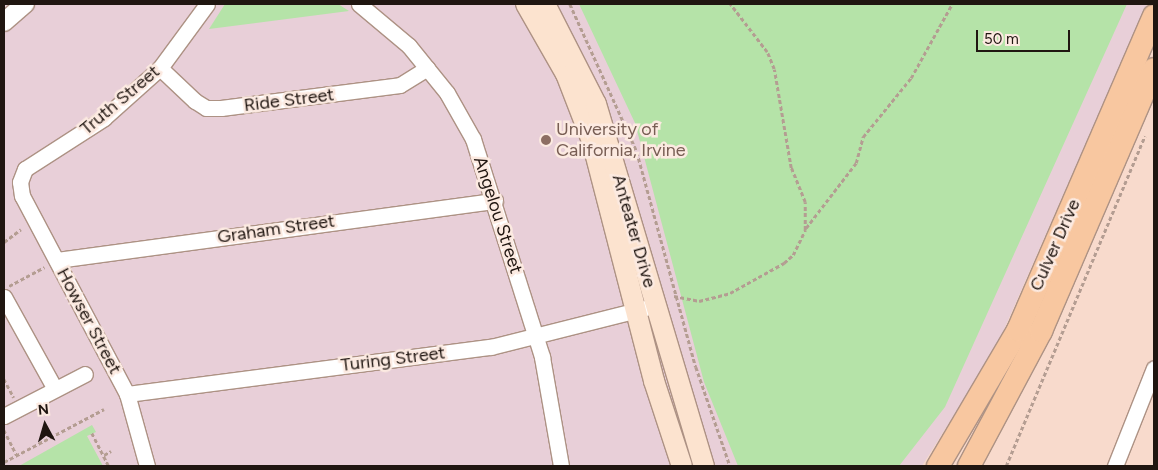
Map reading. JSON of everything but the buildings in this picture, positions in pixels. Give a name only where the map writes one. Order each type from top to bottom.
[{"type":"main road","name":"Anteater Drive","points":[[526,4],[555,52],[584,118],[646,308],[704,466]]},
{"type":"main road","name":"Anteater Drive","points":[[545,4],[596,104],[682,466]]},
{"type":"main road","name":"Culver Drive","points":[[938,466],[1003,361],[1154,16]]},
{"type":"main road","name":"Culver Drive","points":[[969,466],[1040,331],[1154,69]]},
{"type":"street","points":[[4,22],[25,4]]},
{"type":"street","name":"Truth Street","points":[[20,182],[25,169],[104,118],[160,68],[207,4]]},
{"type":"street","name":"Angelou Street","points":[[358,4],[427,68],[473,139],[495,200],[550,388],[561,466]]},
{"type":"street","name":"Ride Street","points":[[160,68],[195,101],[206,108],[221,108],[400,85],[427,68]]},
{"type":"street","name":"Howser Street","points":[[20,182],[22,196],[127,394],[147,466]]},
{"type":"street","name":"Graham Street","points":[[57,260],[495,200]]},
{"type":"street","points":[[4,297],[55,389]]},
{"type":"street","name":"Turing Street","points":[[127,394],[491,348],[646,308]]},
{"type":"street","points":[[1116,466],[1154,368]]},
{"type":"street","points":[[4,416],[85,374]]},
{"type":"path","points":[[570,4],[637,152],[674,296],[713,425],[730,466]]},
{"type":"path","points":[[730,4],[767,52],[774,69],[791,168],[805,202],[805,230]]},
{"type":"path","points":[[674,296],[699,301],[730,294],[794,255],[805,230],[856,163],[863,137],[912,78],[952,4]]},
{"type":"path","points":[[1006,466],[1147,131]]},
{"type":"path","points":[[4,242],[21,229]]},
{"type":"path","points":[[4,289],[57,260]]},
{"type":"path","points":[[4,379],[20,408]]},
{"type":"path","points":[[4,462],[104,409]]},
{"type":"path","points":[[4,428],[17,455]]},
{"type":"path","points":[[92,433],[109,466]]},
{"type":"path","points":[[104,455],[111,452]]},
{"type":"shaded area","name":"University of California, Irvine","points":[[4,4],[1147,4],[995,350],[922,466],[4,466]]},
{"type":"green space","points":[[225,4],[338,4],[349,11],[209,29]]},
{"type":"green space","points":[[579,4],[1127,4],[945,407],[899,466],[738,466],[704,382],[635,123]]},
{"type":"green space","points":[[92,425],[96,432],[87,436],[103,466],[19,466]]},
{"type":"place","name":"University of California, Irvine","points":[[546,140]]}]
